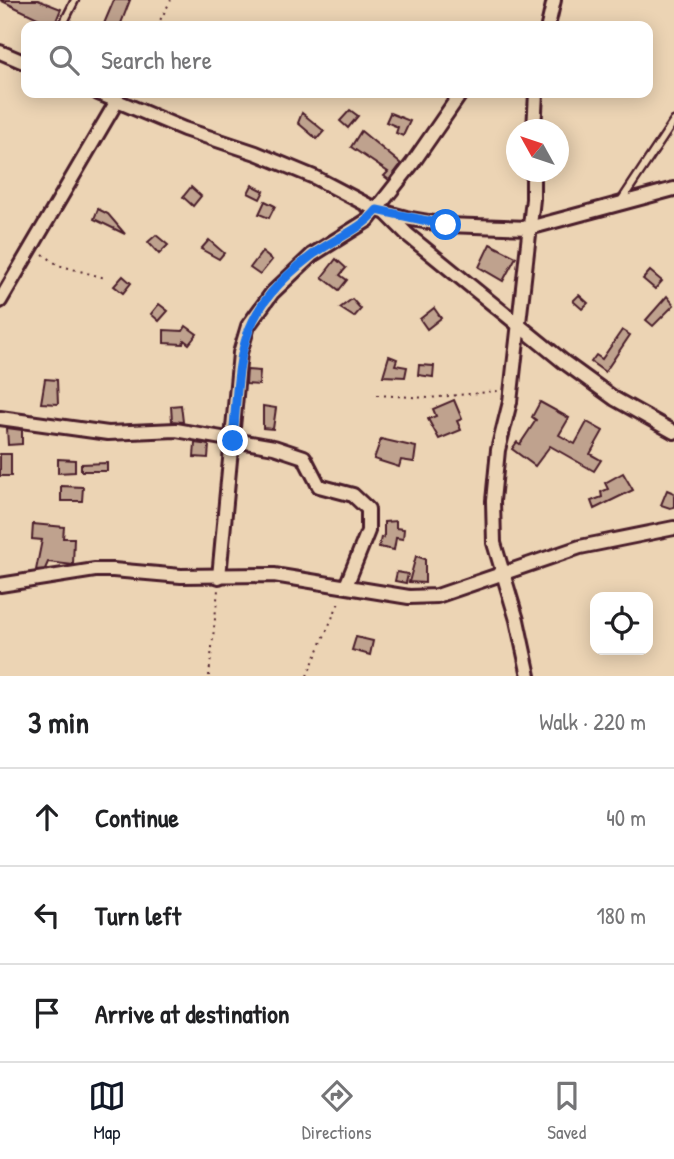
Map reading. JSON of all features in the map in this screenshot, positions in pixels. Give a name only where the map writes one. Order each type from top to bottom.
[{"type":"street","points":[[549,21],[554,0]]},
{"type":"street","points":[[0,52],[21,61]]},
{"type":"street","points":[[110,98],[184,129],[268,158],[382,212],[446,225],[529,228],[621,201],[674,189]]},
{"type":"street","points":[[219,577],[240,353],[248,326],[289,275],[312,255],[382,212],[458,98]]},
{"type":"street","points":[[535,119],[536,98]]},
{"type":"street","points":[[0,301],[117,101]]},
{"type":"street","points":[[529,676],[517,620],[500,573],[494,542],[494,489],[512,389],[532,182]]},
{"type":"street","points":[[382,212],[564,362],[615,399],[674,432]]},
{"type":"street","points":[[0,418],[96,432],[176,430],[304,457],[320,486],[353,495],[366,504],[368,531],[346,586]]},
{"type":"street","points":[[0,585],[95,570],[219,577],[274,575],[409,597],[437,596],[580,547],[674,528]]},
{"type":"lane","points":[[64,21],[75,0]]},
{"type":"lane","points":[[621,201],[674,121]]},
{"type":"path","points":[[160,21],[171,0]]},
{"type":"path","points":[[28,250],[40,253],[58,265],[105,278]]},
{"type":"path","points":[[377,396],[429,398],[512,389]]},
{"type":"path","points":[[209,676],[219,577]]},
{"type":"path","points":[[307,676],[346,586]]},
{"type":"building","points":[[0,0],[38,0],[61,9],[56,21],[44,21]]},
{"type":"building","points":[[114,0],[130,0],[122,21],[105,21]]},
{"type":"building","points":[[350,110],[358,116],[348,128],[340,121]]},
{"type":"building","points":[[302,113],[324,131],[317,139],[298,123]]},
{"type":"building","points":[[390,113],[410,121],[403,136],[396,133],[398,127],[386,122]]},
{"type":"building","points":[[361,131],[401,164],[389,180],[384,176],[388,172],[351,147]]},
{"type":"building","points":[[252,185],[264,191],[260,199],[248,193]]},
{"type":"building","points":[[191,187],[201,196],[193,206],[183,197]]},
{"type":"building","points":[[265,201],[275,206],[269,218],[259,214]]},
{"type":"building","points":[[98,209],[108,214],[125,234],[94,219]]},
{"type":"building","points":[[156,235],[168,245],[159,254],[148,242]]},
{"type":"building","points":[[209,240],[224,253],[219,259],[201,249]]},
{"type":"building","points":[[490,244],[516,257],[503,281],[479,267]]},
{"type":"building","points":[[262,252],[272,260],[260,275],[250,268]]},
{"type":"building","points":[[336,259],[346,268],[340,275],[347,280],[339,290],[322,277]]},
{"type":"building","points":[[650,271],[662,281],[655,289],[643,279]]},
{"type":"building","points":[[123,276],[131,283],[123,293],[114,286]]},
{"type":"building","points":[[579,295],[588,303],[582,309],[573,301]]},
{"type":"building","points":[[667,296],[674,305],[653,326],[646,320]]},
{"type":"building","points":[[352,299],[361,309],[354,317],[340,308]]},
{"type":"building","points":[[159,304],[168,311],[159,321],[151,314]]},
{"type":"building","points":[[434,308],[441,318],[427,329],[420,319]]},
{"type":"building","points":[[186,326],[197,334],[189,344],[184,340],[183,344],[164,343],[164,330],[183,331]]},
{"type":"building","points":[[622,330],[630,335],[605,372],[591,362],[596,355],[602,359]]},
{"type":"building","points":[[389,356],[397,359],[395,365],[407,367],[405,377],[383,376]]},
{"type":"building","points":[[419,365],[434,366],[433,377],[418,375]]},
{"type":"building","points":[[247,370],[260,371],[259,385],[246,384]]},
{"type":"building","points":[[45,379],[57,380],[58,404],[41,403]]},
{"type":"building","points":[[454,400],[462,419],[457,421],[461,430],[439,439],[428,419],[436,416],[433,409]]},
{"type":"building","points":[[540,402],[569,418],[559,435],[575,444],[587,422],[603,431],[590,454],[601,460],[594,471],[550,446],[535,466],[512,449],[517,442],[520,444],[536,420],[532,417]]},
{"type":"building","points":[[181,405],[183,422],[172,421],[171,406]]},
{"type":"building","points":[[263,406],[276,408],[273,429],[263,428]]},
{"type":"building","points":[[7,428],[22,430],[22,444],[8,445]]},
{"type":"building","points":[[381,439],[416,447],[414,462],[401,460],[399,467],[374,459]]},
{"type":"building","points":[[195,443],[209,445],[208,458],[194,457]]},
{"type":"building","points":[[0,454],[11,454],[11,476],[0,476]]},
{"type":"building","points":[[58,459],[75,460],[75,472],[58,473]]},
{"type":"building","points":[[107,463],[107,471],[81,471],[81,464]]},
{"type":"building","points":[[623,473],[633,490],[594,509],[591,501],[602,497],[601,492],[608,489],[605,483]]},
{"type":"building","points":[[61,486],[83,487],[82,501],[61,501]]},
{"type":"building","points":[[667,490],[674,493],[674,507],[661,505]]},
{"type":"building","points":[[396,521],[396,528],[404,529],[403,539],[396,538],[394,550],[379,547],[381,537],[384,538],[384,522]]},
{"type":"building","points":[[33,524],[64,527],[63,538],[74,538],[73,565],[48,562],[45,569],[36,570],[42,540],[32,539]]},
{"type":"building","points":[[416,556],[425,559],[425,583],[409,582]]},
{"type":"building","points":[[397,572],[408,574],[406,583],[395,581]]},
{"type":"building","points":[[356,637],[373,641],[370,655],[352,650]]},
{"type":"route","points":[[233,441],[240,353],[248,326],[258,310],[289,275],[312,255],[356,229],[377,210],[446,225]]}]
